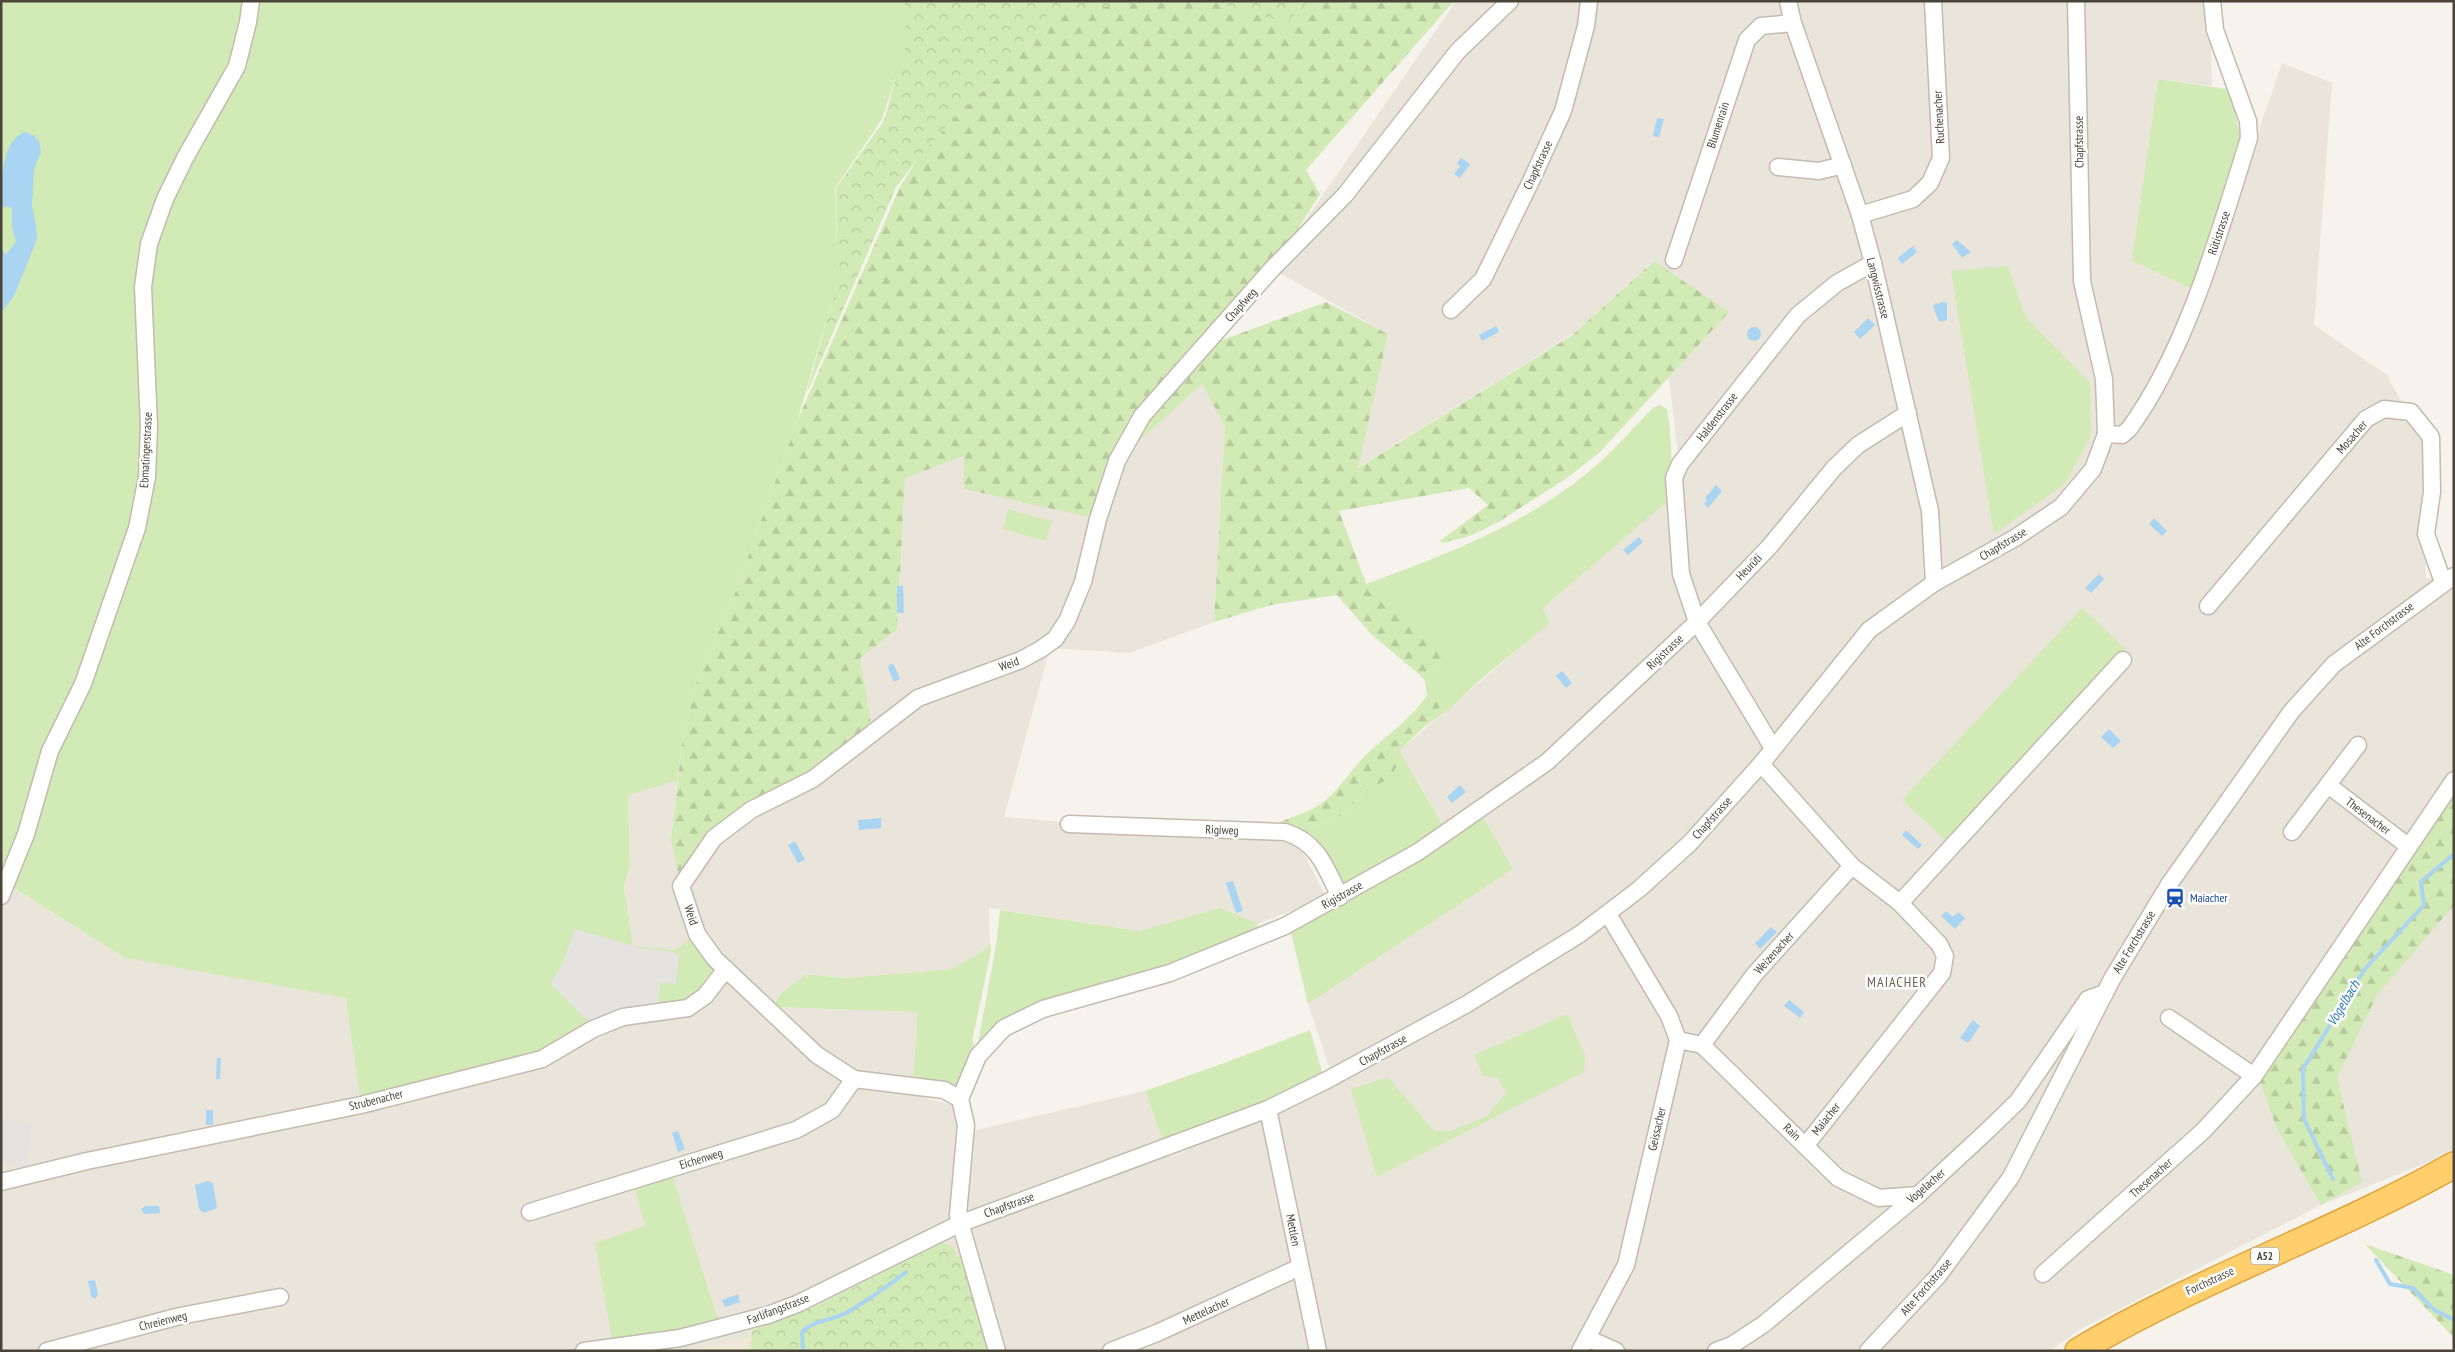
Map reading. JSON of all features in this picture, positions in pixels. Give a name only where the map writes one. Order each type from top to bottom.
[{"type":"highway","name":"Forchstrasse","points":[[2078,1351],[2178,1296],[2374,1206],[2454,1165]]},
{"type":"highway","name":"Forchstrasse","points":[[2094,1351],[2163,1314],[2379,1214],[2454,1175]]},
{"type":"street","name":"Ebmatingerstrasse","points":[[1,896],[26,834],[50,751],[83,684],[136,528],[147,477],[149,443],[143,287],[149,244],[165,199],[184,158],[237,66],[251,1]]},
{"type":"street","name":"Chapfweg","points":[[1041,650],[1054,639],[1067,621],[1083,582],[1098,519],[1117,461],[1142,416],[1272,269],[1345,195],[1429,86],[1458,52],[1510,1]]},
{"type":"street","name":"Chapfstrasse","points":[[1450,310],[1483,279],[1563,111],[1586,26],[1589,1]]},
{"type":"street","name":"Langwisstrasse","points":[[1788,1],[1793,23],[1860,214],[1873,263],[1930,511],[1934,583]]},
{"type":"street","name":"Ruchenacher","points":[[1860,214],[1912,199],[1930,183],[1941,158],[1933,1]]},
{"type":"street","name":"Chapfstrasse","points":[[959,1224],[1268,1109],[1327,1080],[1467,1004],[1525,969],[1608,914],[1690,843],[1761,764],[1869,630],[1934,583],[2015,538],[2061,507],[2092,470],[2106,434],[2104,379],[2082,282],[2076,1]]},
{"type":"street","name":"Rütistrasse","points":[[2106,434],[2122,435],[2129,429],[2175,346],[2200,286],[2249,138],[2248,121],[2215,30],[2212,1]]},
{"type":"street","name":"Blumenrain","points":[[1674,260],[1746,40],[1761,26],[1793,23]]},
{"type":"street","points":[[1778,167],[1819,171],[1843,165]]},
{"type":"street","name":"Haldenstrasse","points":[[1697,622],[1681,574],[1674,478],[1676,471],[1798,316],[1837,283],[1873,263]]},
{"type":"street","name":"Mosacher","points":[[2208,606],[2366,419],[2384,409],[2411,412],[2431,437],[2432,492],[2426,534],[2448,579]]},
{"type":"street","name":"Heurüti","points":[[1697,622],[1770,546],[1858,445],[1908,413]]},
{"type":"street","name":"Alte Forchstrasse","points":[[1868,1351],[1938,1276],[2011,1176],[2105,992],[2170,883],[2290,712],[2334,664],[2448,579]]},
{"type":"street","points":[[1697,622],[1773,748]]},
{"type":"street","name":"Rigistrasse","points":[[960,1099],[978,1056],[1004,1028],[1043,1009],[1170,973],[1285,926],[1418,852],[1547,762],[1697,622]]},
{"type":"street","name":"Weid","points":[[960,1099],[944,1090],[854,1079],[817,1055],[715,959],[697,934],[681,886],[714,838],[751,810],[813,779],[918,698],[1021,660],[1041,650]]},
{"type":"street","points":[[1900,903],[2123,660]]},
{"type":"street","points":[[2292,832],[2358,745]]},
{"type":"street","name":"Maiacher","points":[[1761,764],[1852,866],[1900,903],[1939,944],[1945,956],[1942,973],[1806,1145]]},
{"type":"street","name":"Thesenacher","points":[[2043,1274],[2203,1131],[2254,1076],[2454,780]]},
{"type":"street","name":"Thesenacher","points":[[2328,785],[2408,846]]},
{"type":"street","name":"Rigiweg","points":[[1069,824],[1285,832],[1298,836],[1310,844],[1320,857],[1340,897]]},
{"type":"street","name":"Weizenacher","points":[[1702,1045],[1754,975],[1852,866]]},
{"type":"street","points":[[1608,914],[1669,1016],[1678,1040],[1702,1045]]},
{"type":"street","name":"Strubenacher","points":[[1,1182],[94,1160],[361,1105],[542,1058],[593,1029],[623,1017],[688,1008],[705,996],[726,969]]},
{"type":"street","name":"Vogelacher","points":[[1716,1351],[1732,1345],[1764,1324],[1918,1195],[2018,1101],[2088,999],[2105,992]]},
{"type":"street","points":[[2169,1018],[2254,1076]]},
{"type":"street","name":"Geissacher","points":[[1584,1344],[1626,1265],[1678,1040]]},
{"type":"street","name":"Rain","points":[[1702,1045],[1838,1178],[1879,1198],[1918,1195]]},
{"type":"street","name":"Eichenweg","points":[[530,1212],[796,1130],[832,1110],[854,1079]]},
{"type":"street","points":[[960,1099],[966,1125],[958,1215],[959,1224],[996,1351]]},
{"type":"street","name":"Mettlen","points":[[1268,1109],[1318,1351]]},
{"type":"street","name":"Farlifangstrasse","points":[[584,1351],[680,1338],[768,1315],[798,1304],[959,1224]]},
{"type":"street","name":"Mettelacher","points":[[1111,1351],[1157,1333],[1300,1267]]},
{"type":"street","name":"Chreienweg","points":[[46,1351],[180,1316],[280,1297]]},
{"type":"street","points":[[1584,1344],[1616,1351]]},
{"type":"shaded area","points":[[1456,1],[2210,1],[2212,86],[2158,79],[2132,261],[2203,294],[2282,63],[2332,83],[2314,325],[2387,375],[2423,441],[2426,578],[2454,580],[2454,1152],[2321,1205],[2081,1329],[2050,1351],[1,1351],[1,897],[6,884],[125,958],[347,998],[361,1105],[675,950],[633,947],[624,885],[630,865],[628,794],[677,781],[671,840],[714,838],[873,734],[860,658],[897,630],[905,478],[964,456],[1117,461],[1202,383],[1225,426],[1214,622],[1129,653],[1050,648],[1004,817],[1298,843],[1326,897],[1258,924],[1220,909],[1140,931],[989,908],[990,943],[986,949],[952,969],[845,978],[806,974],[774,1007],[919,1012],[912,1094],[952,1105],[958,1134],[1145,1091],[1170,1157],[1319,1095],[1330,1070],[1308,1004],[1513,869],[1475,804],[1445,827],[1399,751],[1550,622],[1543,608],[1682,488],[1669,377],[1728,312],[1653,261],[1573,334],[1357,468],[1388,334],[1272,269]]},
{"type":"shaded area","points":[[575,929],[640,948],[674,952],[679,956],[676,984],[660,983],[658,1003],[620,1009],[589,1022],[551,984],[563,962]]},
{"type":"shaded area","points":[[1,1118],[32,1122],[26,1169],[1,1162]]},
{"type":"shaded area","points":[[752,1336],[751,1351],[687,1351]]},
{"type":"green space","points":[[1,1],[1055,1],[917,159],[896,187],[807,392],[836,287],[798,419],[734,596],[696,683],[682,743],[677,781],[628,795],[630,865],[624,886],[633,946],[675,950],[697,934],[726,969],[705,996],[623,1017],[542,1059],[361,1105],[346,998],[125,958],[7,884],[1,896]],"holes":[[[897,73],[884,121],[836,188],[838,271],[835,188],[882,119]]]},
{"type":"green space","points":[[905,1],[1164,1],[1049,12],[1030,42],[1013,63],[956,116],[917,159],[896,187],[807,392],[838,282],[836,188],[884,121],[905,48]]},
{"type":"green space","points":[[1055,1],[1454,1],[1306,170],[1320,194],[1296,232],[1195,350],[1326,302],[1388,334],[1358,468],[1571,336],[1654,261],[1729,312],[1600,452],[1567,478],[1500,521],[1470,536],[1443,543],[1440,541],[1488,505],[1469,488],[1339,511],[1369,591],[1446,648],[1445,662],[1420,675],[1371,634],[1337,595],[1271,605],[1214,622],[1225,426],[1202,384],[1117,461],[1098,519],[964,489],[964,456],[905,478],[897,630],[860,658],[873,734],[751,810],[681,886],[671,840],[682,743],[696,683],[734,596],[798,419],[900,187],[917,159],[956,116],[1013,63],[1030,42]]},
{"type":"green space","points":[[1211,1],[1309,1],[1286,23]]},
{"type":"green space","points":[[2158,79],[2227,89],[2233,102],[2240,137],[2192,289],[2132,261]]},
{"type":"green space","points":[[2008,266],[2025,316],[2090,383],[2091,435],[2065,484],[1994,534],[1951,271]]},
{"type":"green space","points":[[1659,405],[1667,409],[1669,420],[1671,454],[1670,499],[1543,608],[1550,623],[1480,680],[1449,709],[1423,728],[1441,705],[1427,695],[1425,681],[1420,675],[1445,662],[1369,591],[1366,584],[1458,548],[1489,534],[1546,503],[1599,463],[1653,408]]},
{"type":"green space","points":[[1008,509],[1052,521],[1046,541],[1003,529]]},
{"type":"green space","points":[[2082,608],[2126,649],[1946,841],[1902,800]]},
{"type":"green space","points":[[1427,695],[1441,705],[1423,728],[1399,751],[1401,754],[1392,777],[1362,793],[1344,814],[1314,827],[1306,836],[1277,824],[1311,809],[1328,798],[1361,760],[1404,721]]},
{"type":"green space","points":[[1401,754],[1446,830],[1355,886],[1342,885],[1306,836],[1314,827],[1344,814],[1362,793],[1391,777]]},
{"type":"green space","points":[[2454,795],[2454,905],[2377,995],[2337,1078],[2362,1182],[2321,1205],[2277,1129],[2260,1082],[2414,848]]},
{"type":"green space","points":[[1483,817],[1513,869],[1308,1004],[1290,929],[1388,877]]},
{"type":"green space","points":[[1220,908],[1258,924],[1255,934],[1186,960],[1123,979],[981,1048],[978,1043],[996,946],[1000,910],[1140,931]]},
{"type":"green space","points":[[990,943],[991,951],[973,1037],[974,1050],[957,1088],[913,1080],[918,1012],[773,1007],[781,994],[806,974],[845,978],[952,969],[986,949]]},
{"type":"green space","points":[[1567,1014],[1585,1055],[1584,1072],[1377,1177],[1351,1089],[1388,1077],[1434,1131],[1450,1131],[1487,1116],[1506,1093],[1498,1078],[1483,1076],[1474,1055]]},
{"type":"green space","points":[[1310,1030],[1323,1075],[1274,1100],[1164,1142],[1145,1091]]},
{"type":"green space","points":[[672,1175],[719,1323],[612,1340],[595,1243],[645,1226],[635,1188]]},
{"type":"green space","points":[[942,1243],[952,1246],[958,1257],[962,1256],[990,1351],[751,1351],[752,1330],[819,1305]]},
{"type":"green space","points":[[2365,1244],[2454,1275],[2454,1338]]},
{"type":"water","points":[[1657,118],[1664,119],[1659,137],[1653,136]]},
{"type":"water","points":[[25,132],[33,135],[39,141],[41,152],[34,169],[32,206],[37,239],[14,296],[1,313],[1,248],[6,255],[16,241],[12,227],[12,208],[6,206],[1,210],[2,178],[6,154],[17,137]]},
{"type":"water","points":[[1461,158],[1470,164],[1460,178],[1454,174],[1460,166],[1457,164]]},
{"type":"water","points":[[1957,240],[1971,252],[1962,258],[1952,244]]},
{"type":"water","points":[[1913,246],[1917,252],[1902,264],[1898,258]]},
{"type":"water","points":[[1936,303],[1947,303],[1947,320],[1939,322],[1933,306]]},
{"type":"water","points":[[1868,318],[1875,325],[1860,339],[1854,332]]},
{"type":"water","points":[[1496,326],[1499,332],[1482,341],[1479,335]]},
{"type":"water","points":[[1751,327],[1757,327],[1761,334],[1757,341],[1751,341],[1747,337],[1747,331]]},
{"type":"water","points":[[1716,485],[1722,491],[1708,508],[1704,504],[1707,500],[1705,498]]},
{"type":"water","points":[[2154,518],[2167,531],[2162,536],[2149,524]]},
{"type":"water","points":[[1639,537],[1643,542],[1628,555],[1623,550]]},
{"type":"water","points":[[2099,574],[2104,579],[2091,593],[2085,588]]},
{"type":"water","points":[[897,586],[903,586],[904,613],[897,613]]},
{"type":"water","points":[[890,664],[894,665],[900,679],[894,682],[888,668]]},
{"type":"water","points":[[1562,671],[1572,683],[1566,688],[1556,676]]},
{"type":"water","points":[[2109,729],[2121,741],[2113,748],[2101,737]]},
{"type":"water","points":[[1460,785],[1466,792],[1452,803],[1447,797]]},
{"type":"water","points":[[881,818],[881,828],[859,830],[858,820]]},
{"type":"water","points":[[1906,830],[1922,845],[1918,849],[1902,835]]},
{"type":"water","points":[[795,841],[805,860],[798,863],[788,845]]},
{"type":"water","points":[[1233,881],[1243,911],[1236,913],[1226,883]]},
{"type":"water","points":[[1946,911],[1953,917],[1958,912],[1965,918],[1955,929],[1941,916]]},
{"type":"water","points":[[1771,927],[1777,932],[1760,949],[1755,943]]},
{"type":"water","points":[[1789,1000],[1804,1012],[1800,1018],[1784,1006]]},
{"type":"water","points":[[1973,1020],[1980,1026],[1968,1043],[1960,1038]]},
{"type":"water","points":[[217,1058],[221,1058],[220,1079],[216,1079]]},
{"type":"water","points":[[206,1110],[213,1110],[213,1125],[206,1125]]},
{"type":"water","points":[[678,1131],[685,1149],[678,1152],[672,1133]]},
{"type":"water","points":[[208,1181],[213,1183],[217,1208],[204,1213],[199,1209],[195,1185]]},
{"type":"water","points":[[145,1206],[159,1206],[160,1213],[144,1214],[141,1209]]},
{"type":"water","points":[[95,1280],[98,1295],[95,1299],[91,1296],[88,1281]]},
{"type":"water","points":[[738,1294],[740,1302],[725,1307],[722,1300]]},
{"type":"waterway","name":"Vogelbach","points":[[2333,1179],[2304,1119],[2303,1069],[2364,970],[2424,905],[2421,882],[2454,854]]},
{"type":"waterway","name":"Vogelbach","points":[[2376,1260],[2390,1284],[2413,1288],[2433,1309],[2454,1320]]},
{"type":"waterway","points":[[803,1351],[802,1332],[807,1328],[818,1322],[848,1312],[906,1272]]},
{"type":"place","name":"Maiacher","points":[[2175,898]]},
{"type":"district","name":"MAIACHER","points":[[1897,982]]}]
